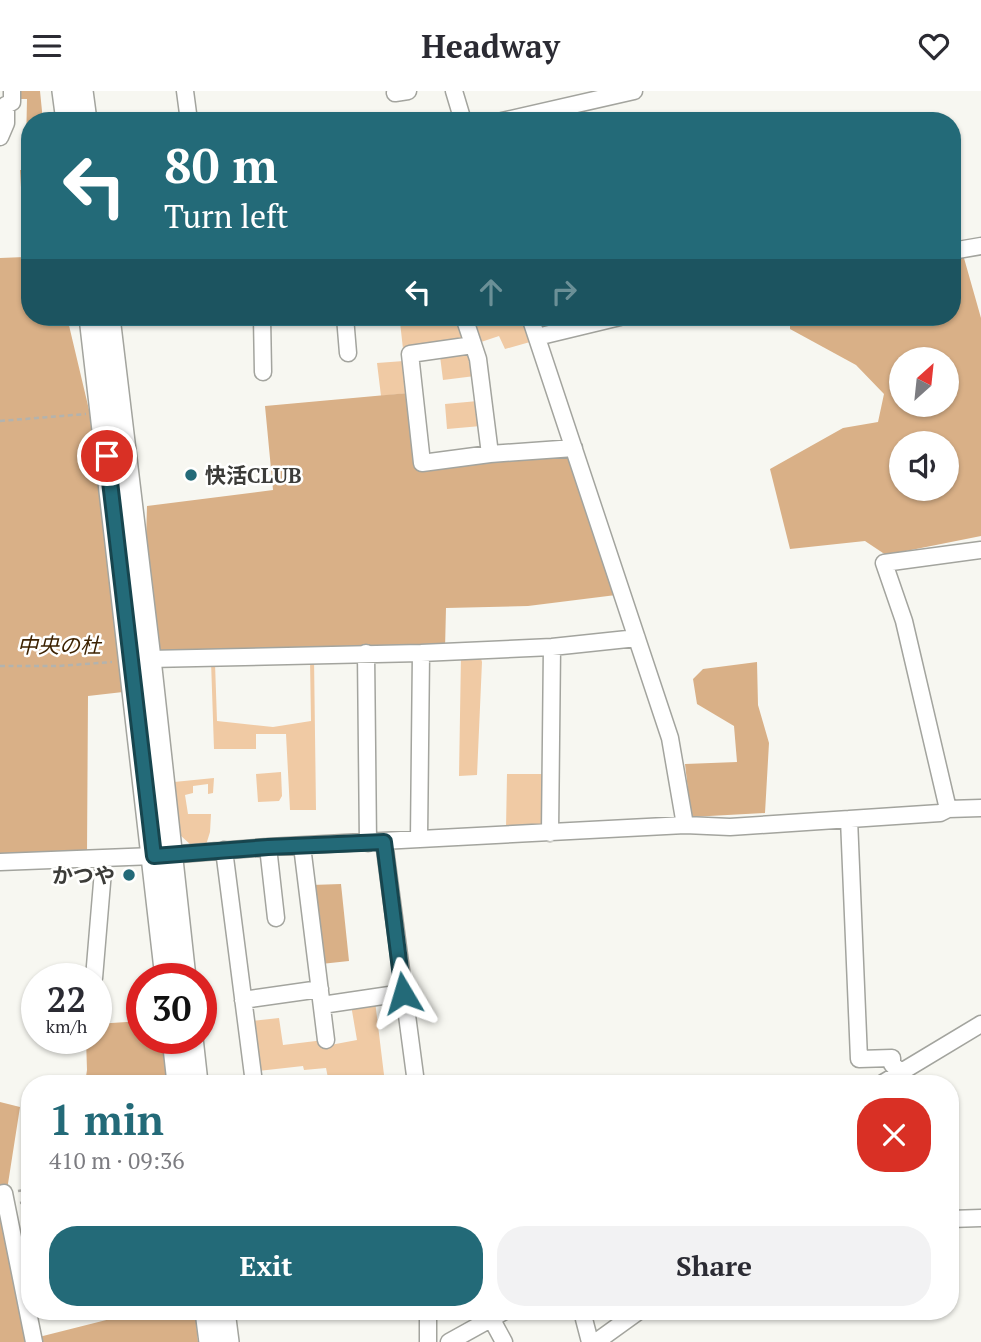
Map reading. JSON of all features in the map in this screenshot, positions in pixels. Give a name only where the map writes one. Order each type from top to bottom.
[{"type":"highway","points":[[52,91],[54,112]]},
{"type":"highway","points":[[64,91],[67,112]]},
{"type":"highway","points":[[81,91],[84,112]]},
{"type":"highway","points":[[94,91],[96,112]]},
{"type":"highway","points":[[82,326],[97,410],[162,855],[181,963]]},
{"type":"highway","points":[[92,326],[97,410]]},
{"type":"highway","points":[[109,326],[149,659],[166,963]]},
{"type":"highway","points":[[121,326],[133,443],[134,538]]},
{"type":"highway","points":[[176,1054],[178,1075]]},
{"type":"highway","points":[[193,1054],[195,1075]]},
{"type":"highway","points":[[208,1320],[211,1342]]},
{"type":"highway","points":[[224,1320],[227,1342]]},
{"type":"street","points":[[185,91],[188,112]]},
{"type":"street","points":[[454,91],[460,112]]},
{"type":"street","points":[[542,112],[634,91]]},
{"type":"street","points":[[0,137],[6,123],[8,101],[29,103]]},
{"type":"street","points":[[961,249],[981,246]]},
{"type":"street","points":[[262,326],[263,372]]},
{"type":"street","points":[[346,326],[348,353]]},
{"type":"street","points":[[467,326],[478,359],[490,454]]},
{"type":"street","points":[[533,326],[670,738],[685,825]]},
{"type":"street","points":[[537,337],[583,326]]},
{"type":"street","points":[[473,345],[410,354],[422,463],[490,454],[574,448]]},
{"type":"street","points":[[948,809],[904,621],[884,563],[981,549]]},
{"type":"street","points":[[149,659],[421,653],[552,647],[637,638]]},
{"type":"street","points":[[550,833],[552,647]]},
{"type":"street","points":[[366,653],[376,842],[415,1075]]},
{"type":"street","points":[[419,839],[421,653]]},
{"type":"street","points":[[0,862],[104,859],[268,847],[685,825],[730,827],[981,808]]},
{"type":"street","points":[[849,819],[859,1059],[892,1058],[892,1064],[900,1072]]},
{"type":"street","points":[[302,846],[326,1040]]},
{"type":"street","points":[[268,847],[276,918]]},
{"type":"street","points":[[224,850],[253,1075]]},
{"type":"street","points":[[95,963],[104,859]]},
{"type":"street","points":[[243,1000],[403,993]]},
{"type":"street","points":[[895,1075],[981,1024]]},
{"type":"street","points":[[0,1194],[4,1193],[21,1277]]},
{"type":"street","points":[[959,1219],[981,1218]]},
{"type":"street","points":[[30,1320],[34,1342]]},
{"type":"street","points":[[428,1320],[428,1342]]},
{"type":"street","points":[[449,1342],[484,1320]]},
{"type":"street","points":[[497,1320],[504,1342]]},
{"type":"street","points":[[584,1320],[590,1342]]},
{"type":"street","points":[[596,1342],[627,1320]]},
{"type":"path","points":[[0,421],[97,410]]},
{"type":"path","points":[[0,666],[58,666],[122,661]]},
{"type":"shaded area","points":[[400,326],[462,326],[466,336],[462,342],[403,349]]},
{"type":"shaded area","points":[[474,326],[526,326],[530,342],[505,349],[499,336],[478,343]]},
{"type":"shaded area","points":[[466,352],[471,355],[475,376],[443,380],[440,356]]},
{"type":"shaded area","points":[[404,361],[408,393],[381,396],[377,363]]},
{"type":"shaded area","points":[[478,401],[481,426],[447,429],[445,404]]},
{"type":"shaded area","points":[[461,655],[480,655],[482,662],[477,775],[459,776]]},
{"type":"shaded area","points":[[314,657],[316,810],[290,810],[286,734],[256,734],[256,749],[214,749],[211,661]],"holes":[[[310,659],[311,721],[273,727],[217,721],[215,663]]]},
{"type":"shaded area","points":[[281,772],[282,796],[279,801],[258,802],[256,774]]},
{"type":"shaded area","points":[[507,774],[547,774],[545,826],[506,828]]},
{"type":"shaded area","points":[[214,778],[213,793],[208,794],[208,784],[193,786],[193,793],[185,795],[188,814],[211,814],[206,845],[191,845],[180,835],[174,782]]},
{"type":"shaded area","points":[[375,1001],[384,1075],[327,1075],[326,1068],[304,1070],[303,1066],[258,1071],[252,1021],[279,1018],[283,1045],[324,1040],[325,1046],[357,1040],[351,1005]]},
{"type":"green space","points":[[16,91],[40,91],[42,112],[27,112],[27,99],[20,99]]},
{"type":"green space","points":[[962,251],[981,318],[981,536],[886,555],[865,541],[790,549],[770,469],[843,428],[878,422],[884,394],[856,365],[790,329],[790,326],[961,326]]},
{"type":"green space","name":"中央の杜","points":[[21,257],[21,326],[69,326],[90,414],[123,692],[88,696],[87,853],[0,856],[0,258]]},
{"type":"green space","points":[[408,393],[418,468],[562,454],[569,460],[616,595],[528,606],[446,608],[445,649],[159,656],[146,541],[147,506],[273,490],[265,406]]},
{"type":"green space","points":[[757,662],[758,705],[769,743],[765,813],[691,817],[685,764],[737,762],[734,726],[697,704],[693,679],[703,669]]},
{"type":"green space","points":[[341,884],[349,961],[321,964],[311,885]]},
{"type":"green space","points":[[126,1022],[126,1054],[164,1054],[167,1075],[86,1075],[86,1054],[112,1054],[112,1023]]},
{"type":"green space","points":[[0,1102],[20,1107],[7,1190],[21,1277],[21,1320],[28,1320],[31,1339],[106,1320],[196,1320],[198,1342],[0,1342]]},
{"type":"place","name":"快活CLUB","points":[[191,475]]},
{"type":"place","name":"かつや","points":[[129,875]]},
{"type":"route","points":[[107,456],[154,856],[384,842],[403,993]]}]
